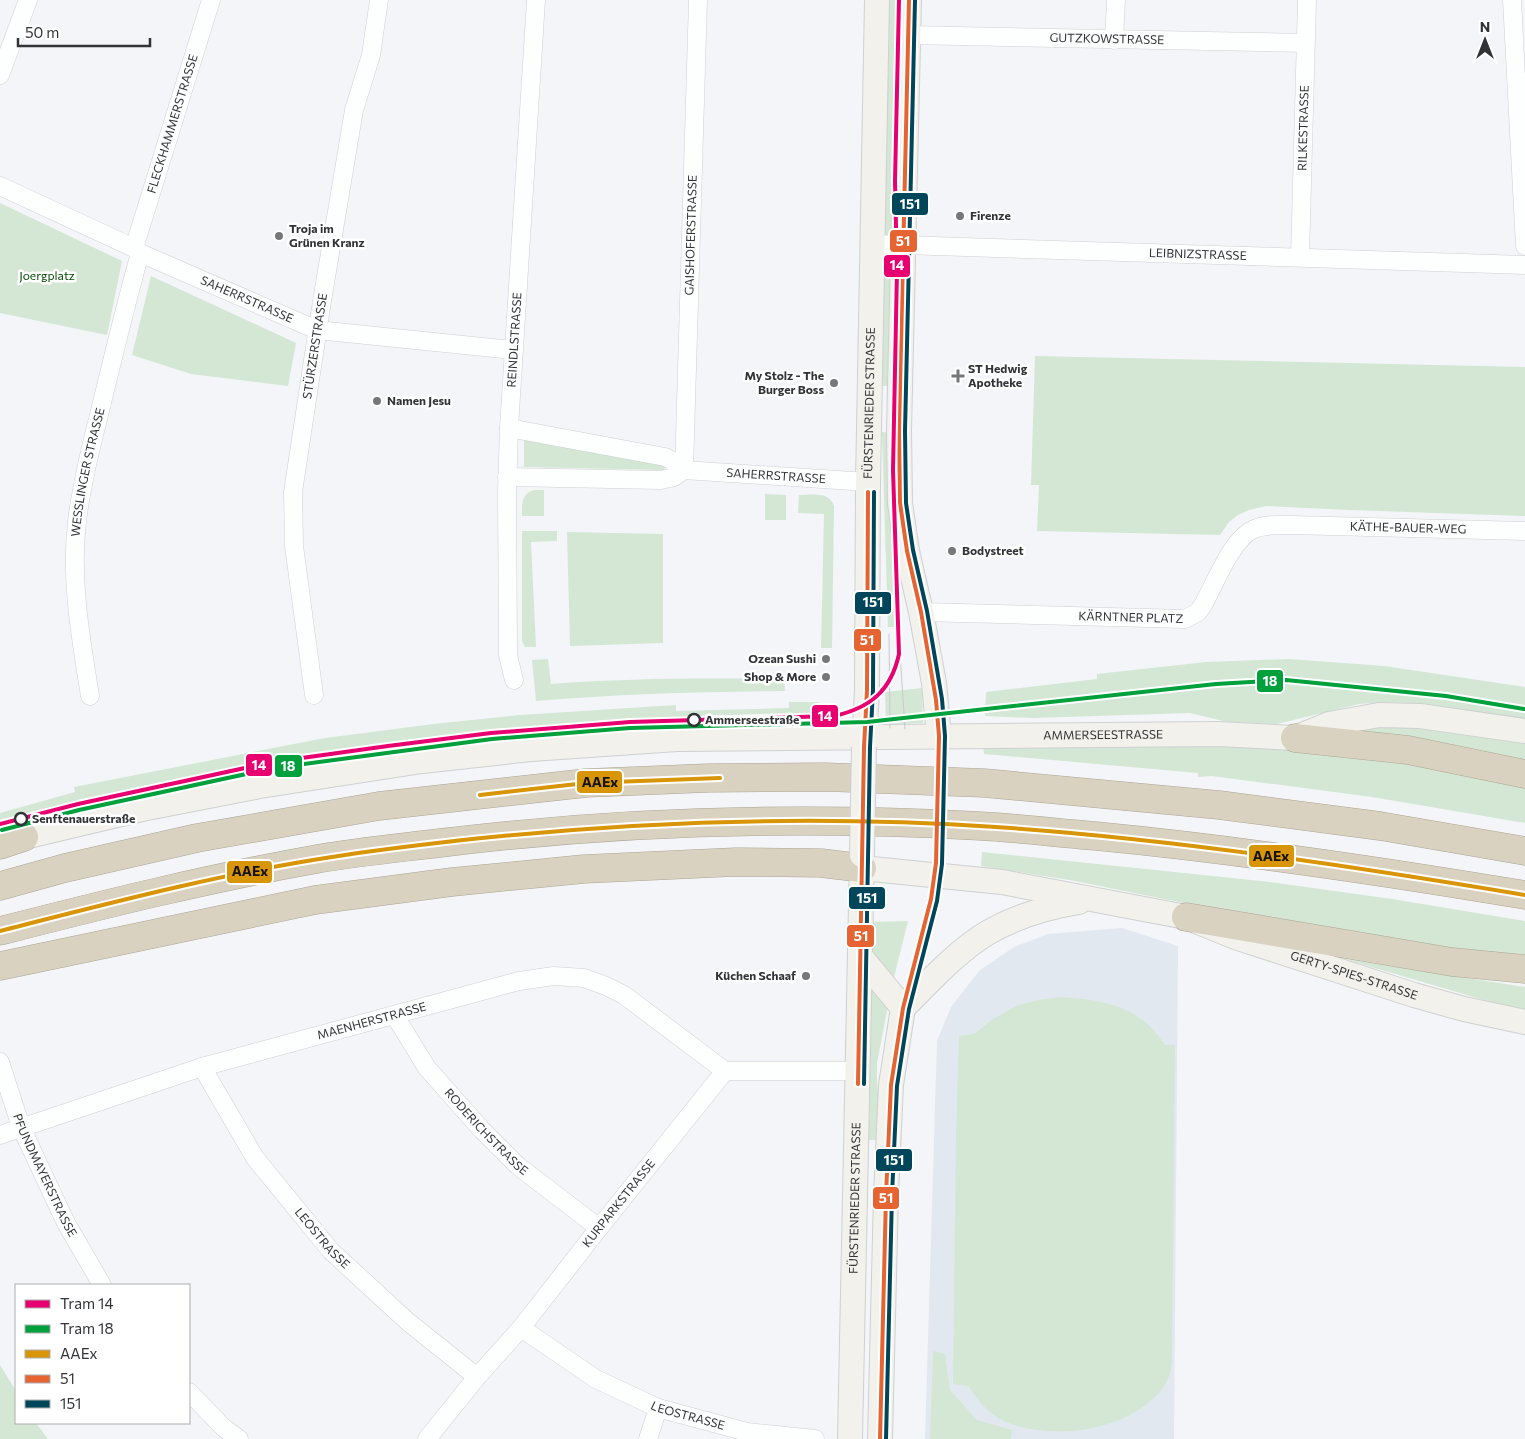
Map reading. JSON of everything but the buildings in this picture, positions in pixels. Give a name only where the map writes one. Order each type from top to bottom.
[{"type":"highway","points":[[1295,738],[1408,750],[1525,774]]},
{"type":"highway","points":[[0,886],[65,868],[197,838],[379,806],[586,783],[708,778],[825,777],[984,783],[1219,805],[1380,826],[1525,852]]},
{"type":"highway","points":[[0,931],[194,884],[319,858],[511,834],[726,822],[825,821],[992,826],[1196,846],[1395,873],[1525,896]]},
{"type":"highway","points":[[0,966],[315,900],[452,882],[584,869],[736,862],[862,862]]},
{"type":"highway","points":[[1186,917],[1452,962],[1525,969]]},
{"type":"main road","name":"FÜRSTENRIEDER STRASSE","points":[[850,1439],[864,742],[867,690],[868,482],[877,0]]},
{"type":"main road","points":[[909,0],[899,431],[900,503],[907,551],[921,612],[935,691],[939,736]]},
{"type":"main road","name":"AMMERSEESTRASSE","points":[[8,841],[142,809],[260,786],[422,761],[531,749],[677,739],[864,742],[939,736],[1218,734],[1295,738],[1329,724],[1379,715],[1420,716],[1525,731]]},
{"type":"main road","points":[[862,862],[1002,882],[1186,917]]},
{"type":"main road","points":[[880,1439],[886,1195],[891,1093],[903,1008],[958,956],[988,932],[1035,912],[1091,900]]},
{"type":"main road","name":"GERTY-SPIES-STRASSE","points":[[1186,917],[1238,938],[1414,995],[1464,1009],[1525,1022]]},
{"type":"main road","points":[[860,956],[903,1008]]},
{"type":"street","points":[[0,75],[28,0]]},
{"type":"street","name":"FLECKHAMMERSTRASSE","points":[[137,251],[211,0]]},
{"type":"street","name":"STÜRZERSTRASSE","points":[[314,695],[294,546],[293,492],[317,330],[354,110],[371,55],[379,0]]},
{"type":"street","name":"REINDLSTRASSE","points":[[514,680],[508,655],[507,477],[513,350],[536,0]]},
{"type":"street","name":"GAISHOFERSTRASSE","points":[[684,470],[698,0]]},
{"type":"street","points":[[1114,40],[1116,0]]},
{"type":"street","name":"RILKESTRASSE","points":[[1300,257],[1307,0]]},
{"type":"street","points":[[1512,0],[1525,246]]},
{"type":"street","name":"GUTZKOWSTRASSE","points":[[908,35],[1305,43]]},
{"type":"street","name":"SAHERRSTRASSE","points":[[0,186],[137,251],[317,330],[513,350]]},
{"type":"street","name":"LEIBNIZSTRASSE","points":[[872,244],[1525,265]]},
{"type":"street","name":"WESSLINGER STRASSE","points":[[90,696],[80,634],[75,564],[77,523],[82,488],[137,251]]},
{"type":"street","name":"SAHERRSTRASSE","points":[[509,428],[665,457],[684,470],[868,482]]},
{"type":"street","name":"SAHERRSTRASSE","points":[[507,477],[661,480],[674,478],[684,470]]},
{"type":"street","name":"KÄRNTNER PLATZ","points":[[921,612],[1185,619],[1198,612],[1233,548],[1241,538],[1255,528],[1268,525],[1292,525]]},
{"type":"street","name":"KÄTHE-BAUER-WEG","points":[[1292,525],[1525,531]]},
{"type":"street","name":"MAENHERSTRASSE","points":[[0,1135],[202,1067],[519,982],[554,976],[584,978],[624,995],[725,1072]]},
{"type":"street","name":"RODERICHSTRASSE","points":[[395,1016],[427,1068],[482,1130],[518,1166],[599,1228]]},
{"type":"street","name":"PFUNDMAYERSTRASSE","points":[[0,1062],[21,1127],[66,1223],[101,1284]]},
{"type":"street","name":"LEOSTRASSE","points":[[202,1067],[255,1158],[331,1251],[406,1321],[477,1377]]},
{"type":"street","points":[[725,1072],[858,1071]]},
{"type":"street","name":"KURPARKSTRASSE","points":[[426,1439],[477,1377],[521,1328],[725,1072]]},
{"type":"street","name":"LEOSTRASSE","points":[[521,1328],[596,1379],[658,1408],[747,1432],[815,1439]]},
{"type":"street","points":[[190,1393],[224,1428],[238,1439]]},
{"type":"street","points":[[648,1439],[658,1408]]},
{"type":"shaded area","points":[[1122,928],[1178,946],[1174,1439],[925,1439],[937,1041],[951,1007],[980,970],[1014,947],[1048,934]]},
{"type":"green space","points":[[883,0],[904,0],[900,243],[880,242]]},
{"type":"green space","name":"Joergplatz","points":[[0,203],[122,261],[107,335],[0,313]]},
{"type":"green space","points":[[881,247],[899,247],[898,386],[880,386]]},
{"type":"green space","points":[[151,276],[296,343],[288,386],[191,374],[132,355]]},
{"type":"green space","points":[[1035,356],[1525,367],[1525,516],[1266,506],[1238,515],[1229,522],[1220,535],[1037,531],[1039,485],[1031,485]]},
{"type":"green space","points":[[882,432],[896,433],[897,560],[901,627],[888,627]]},
{"type":"green space","points":[[524,440],[534,440],[666,465],[664,470],[524,467]]},
{"type":"green space","points":[[533,490],[544,490],[544,516],[522,516],[524,497]]},
{"type":"green space","points":[[765,494],[786,495],[786,520],[765,520]]},
{"type":"green space","points":[[799,495],[824,496],[832,501],[834,506],[832,648],[821,648],[824,514],[798,513]]},
{"type":"green space","points":[[522,531],[557,531],[557,541],[531,542],[536,647],[525,647],[522,641]]},
{"type":"green space","points":[[567,532],[663,534],[663,643],[570,646]]},
{"type":"green space","points":[[548,659],[551,684],[667,679],[784,679],[785,691],[660,694],[536,701],[532,660]]},
{"type":"green space","points":[[1289,659],[1384,666],[1525,687],[1525,719],[1411,703],[1385,702],[1359,704],[1277,724],[1227,722],[1190,713],[1033,718],[985,716],[986,692],[1097,679],[1097,674],[1206,662]]},
{"type":"green space","points":[[922,688],[923,723],[886,724],[885,692]]},
{"type":"green space","points":[[789,702],[819,702],[818,720],[703,722],[702,727],[644,729],[527,738],[352,759],[206,784],[0,834],[0,813],[75,792],[74,787],[325,738],[520,715],[676,705],[676,711],[789,708]]},
{"type":"green space","points":[[1416,723],[1525,739],[1525,760],[1475,749],[1348,730]]},
{"type":"green space","points":[[1192,742],[1318,749],[1525,783],[1525,823],[1372,797],[1212,776],[1198,777],[1198,773],[984,754],[983,746]]},
{"type":"green space","points":[[982,852],[1270,882],[1392,899],[1525,921],[1525,959],[1337,934],[1075,881],[981,866]]},
{"type":"green space","points":[[908,921],[892,985],[877,1063],[879,1107],[876,1140],[868,1140],[872,922]]},
{"type":"green space","points":[[1344,959],[1525,987],[1525,1012]]},
{"type":"green space","points":[[1061,997],[1107,1003],[1133,1013],[1155,1032],[1165,1045],[1175,1045],[1171,1370],[1165,1385],[1158,1394],[1132,1414],[1097,1427],[1060,1431],[1023,1427],[1006,1422],[989,1411],[968,1386],[953,1384],[959,1036],[974,1034],[993,1019],[1018,1005]]},
{"type":"green space","points":[[933,1351],[945,1354],[950,1390],[977,1420],[1012,1430],[1011,1439],[930,1439]]},
{"type":"green space","points":[[0,1365],[15,1389],[15,1424],[37,1424],[48,1439],[0,1439]]},
{"type":"tram line","name":"14","points":[[0,824],[78,804],[273,762],[491,733],[630,722],[834,716],[858,708],[877,696],[891,678],[899,654],[893,470],[897,270],[895,181],[899,0]]},
{"type":"tram line","points":[[889,634],[890,728]]},
{"type":"tram line","points":[[899,638],[905,729]]},
{"type":"tram line","name":"18","points":[[2,830],[79,810],[274,768],[492,739],[630,728],[867,722],[1216,684],[1286,680],[1446,696],[1524,709]]},
{"type":"transit line","name":"51","points":[[880,1439],[886,1195],[891,1085],[903,1008],[931,899],[936,863],[939,736],[936,700],[921,612],[907,551],[900,503],[899,431],[909,0]]},
{"type":"transit line","name":"151","points":[[886,1439],[892,1195],[897,1086],[909,1009],[937,901],[942,864],[945,736],[942,699],[927,611],[913,550],[906,503],[905,431],[915,0]]},
{"type":"transit line","name":"51","points":[[858,1084],[864,747],[867,690],[868,492]]},
{"type":"transit line","name":"151","points":[[864,1084],[870,747],[873,690],[874,492]]},
{"type":"transit line","name":"AAEx","points":[[480,795],[586,783],[720,778]]},
{"type":"transit line","name":"AAEx","points":[[0,931],[207,881],[348,854],[529,833],[662,824],[729,822],[862,821],[929,823],[1062,832],[1195,846],[1525,895]]},
{"type":"place","name":"Firenze","points":[[960,216]]},
{"type":"place","name":"Troja im Grünen Kranz","points":[[279,236]]},
{"type":"place","name":"ST Hedwig Apotheke","points":[[958,376]]},
{"type":"place","name":"My Stolz - The Burger Boss","points":[[834,383]]},
{"type":"place","name":"Namen Jesu","points":[[377,401]]},
{"type":"place","name":"Bodystreet","points":[[952,551]]},
{"type":"place","name":"Ozean Sushi","points":[[826,659]]},
{"type":"place","name":"Shop & More","points":[[826,677]]},
{"type":"place","name":"Ammerseestraße","points":[[694,720]]},
{"type":"place","name":"Senftenauerstraße","points":[[21,819]]},
{"type":"place","name":"Küchen Schaaf","points":[[806,976]]}]
